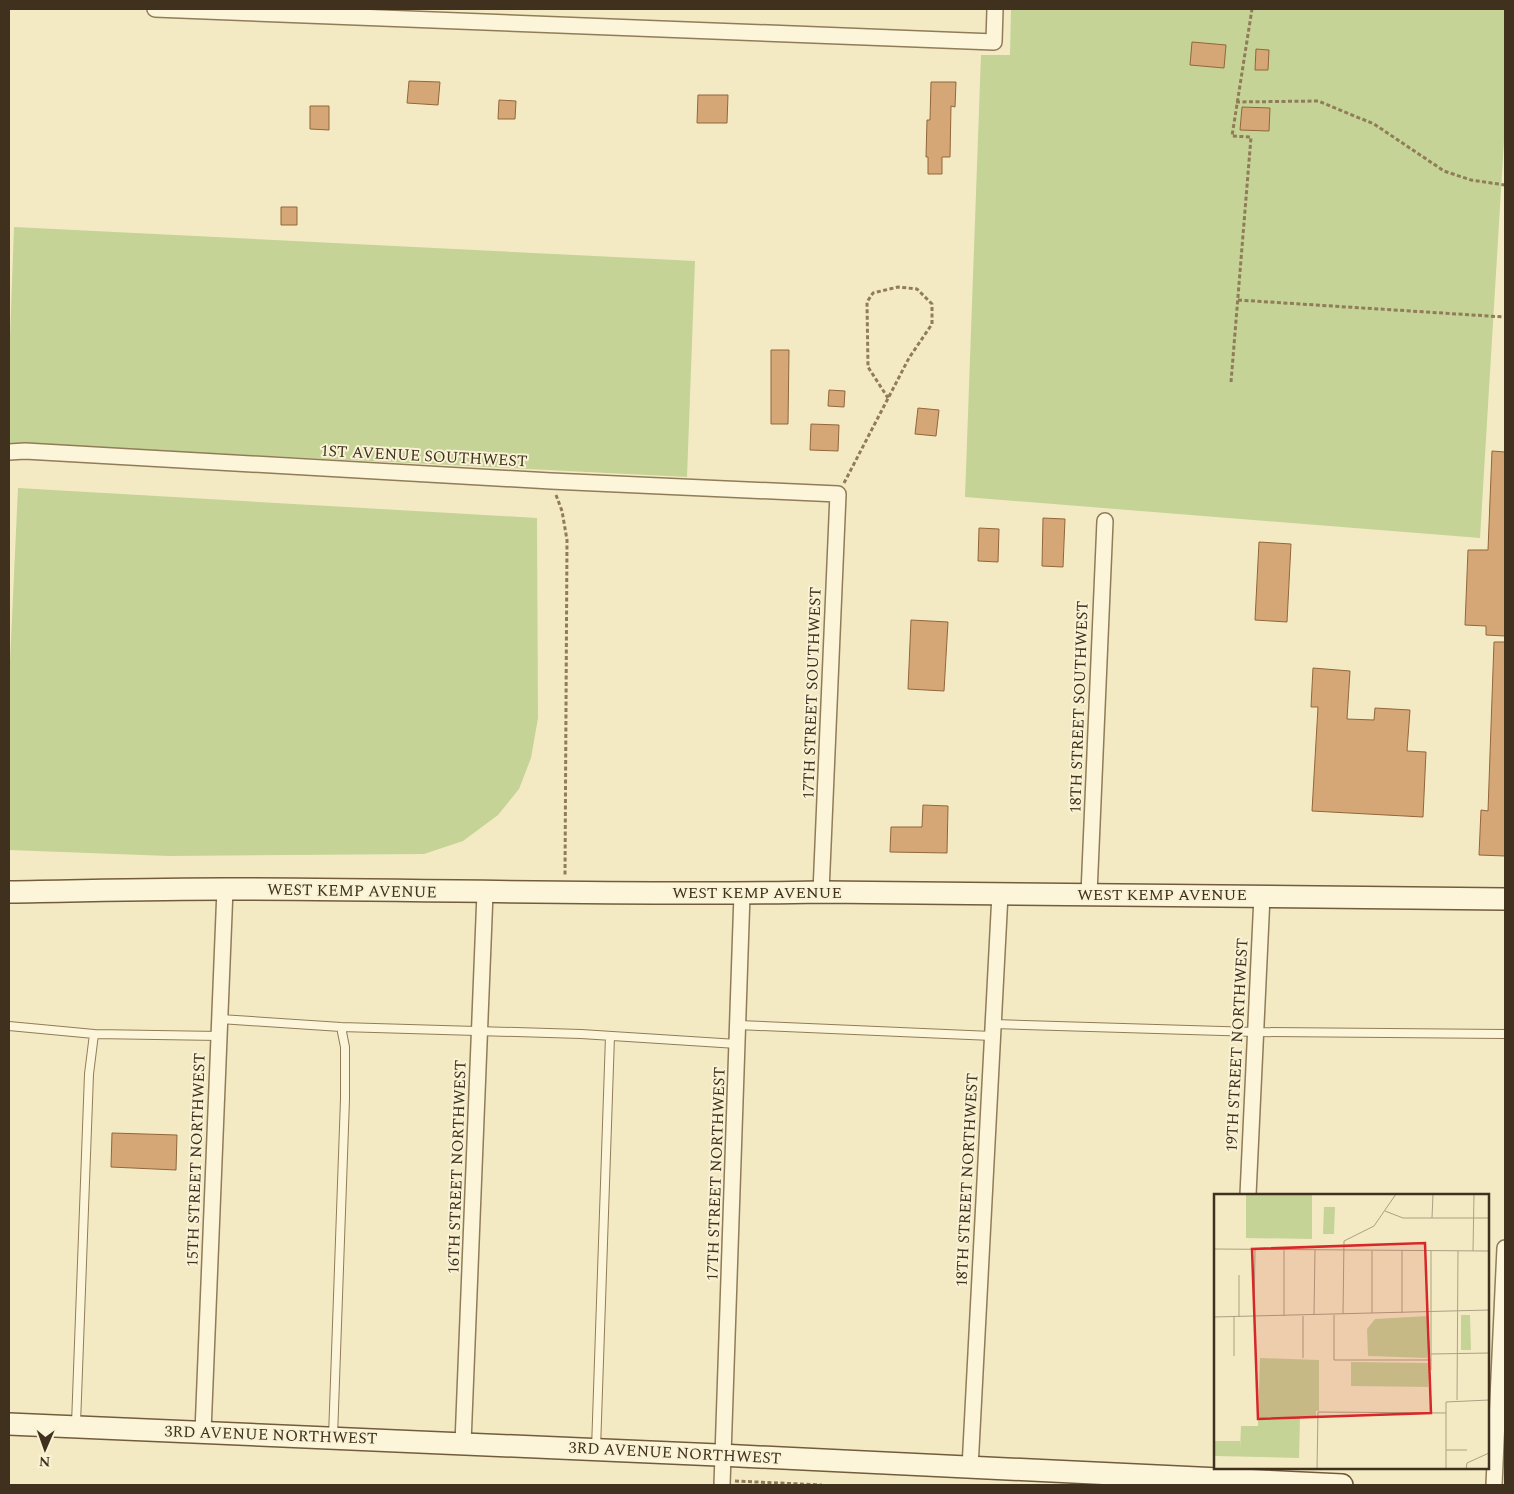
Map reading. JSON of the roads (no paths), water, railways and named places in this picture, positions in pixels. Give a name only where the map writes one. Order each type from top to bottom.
[{"type":"street","points":[[155,9],[994,42],[995,9]]},
{"type":"street","name":"1ST AVENUE SOUTHWEST","points":[[9,452],[25,451],[551,481],[838,494]]},
{"type":"street","name":"17TH STREET SOUTHWEST","points":[[821,892],[838,494]]},
{"type":"street","name":"18TH STREET SOUTHWEST","points":[[1089,894],[1105,521]]},
{"type":"street","name":"WEST KEMP AVENUE","points":[[9,892],[225,889],[485,893],[742,894],[821,892],[1505,899]]},
{"type":"street","name":"15TH STREET NORTHWEST","points":[[203,1432],[225,889]]},
{"type":"street","name":"16TH STREET NORTHWEST","points":[[463,1443],[485,893]]},
{"type":"street","name":"17TH STREET NORTHWEST","points":[[722,1483],[742,894]]},
{"type":"street","name":"18TH STREET NORTHWEST","points":[[970,1468],[1000,894]]},
{"type":"street","name":"19TH STREET NORTHWEST","points":[[1248,1194],[1262,896]]},
{"type":"street","points":[[1494,1485],[1505,1248]]},
{"type":"street","name":"3RD AVENUE NORTHWEST","points":[[9,1424],[724,1454],[970,1468],[1235,1474],[1342,1485]]},
{"type":"lane","points":[[220,1019],[341,1027],[480,1030],[737,1044]]},
{"type":"lane","points":[[738,1025],[993,1030],[1505,1034]]},
{"type":"lane","points":[[9,1026],[94,1034],[219,1036]]},
{"type":"lane","points":[[333,1438],[345,1099],[344,1047],[341,1027]]},
{"type":"lane","points":[[76,1427],[89,1074],[94,1034]]},
{"type":"lane","points":[[596,1449],[610,1036]]}]
